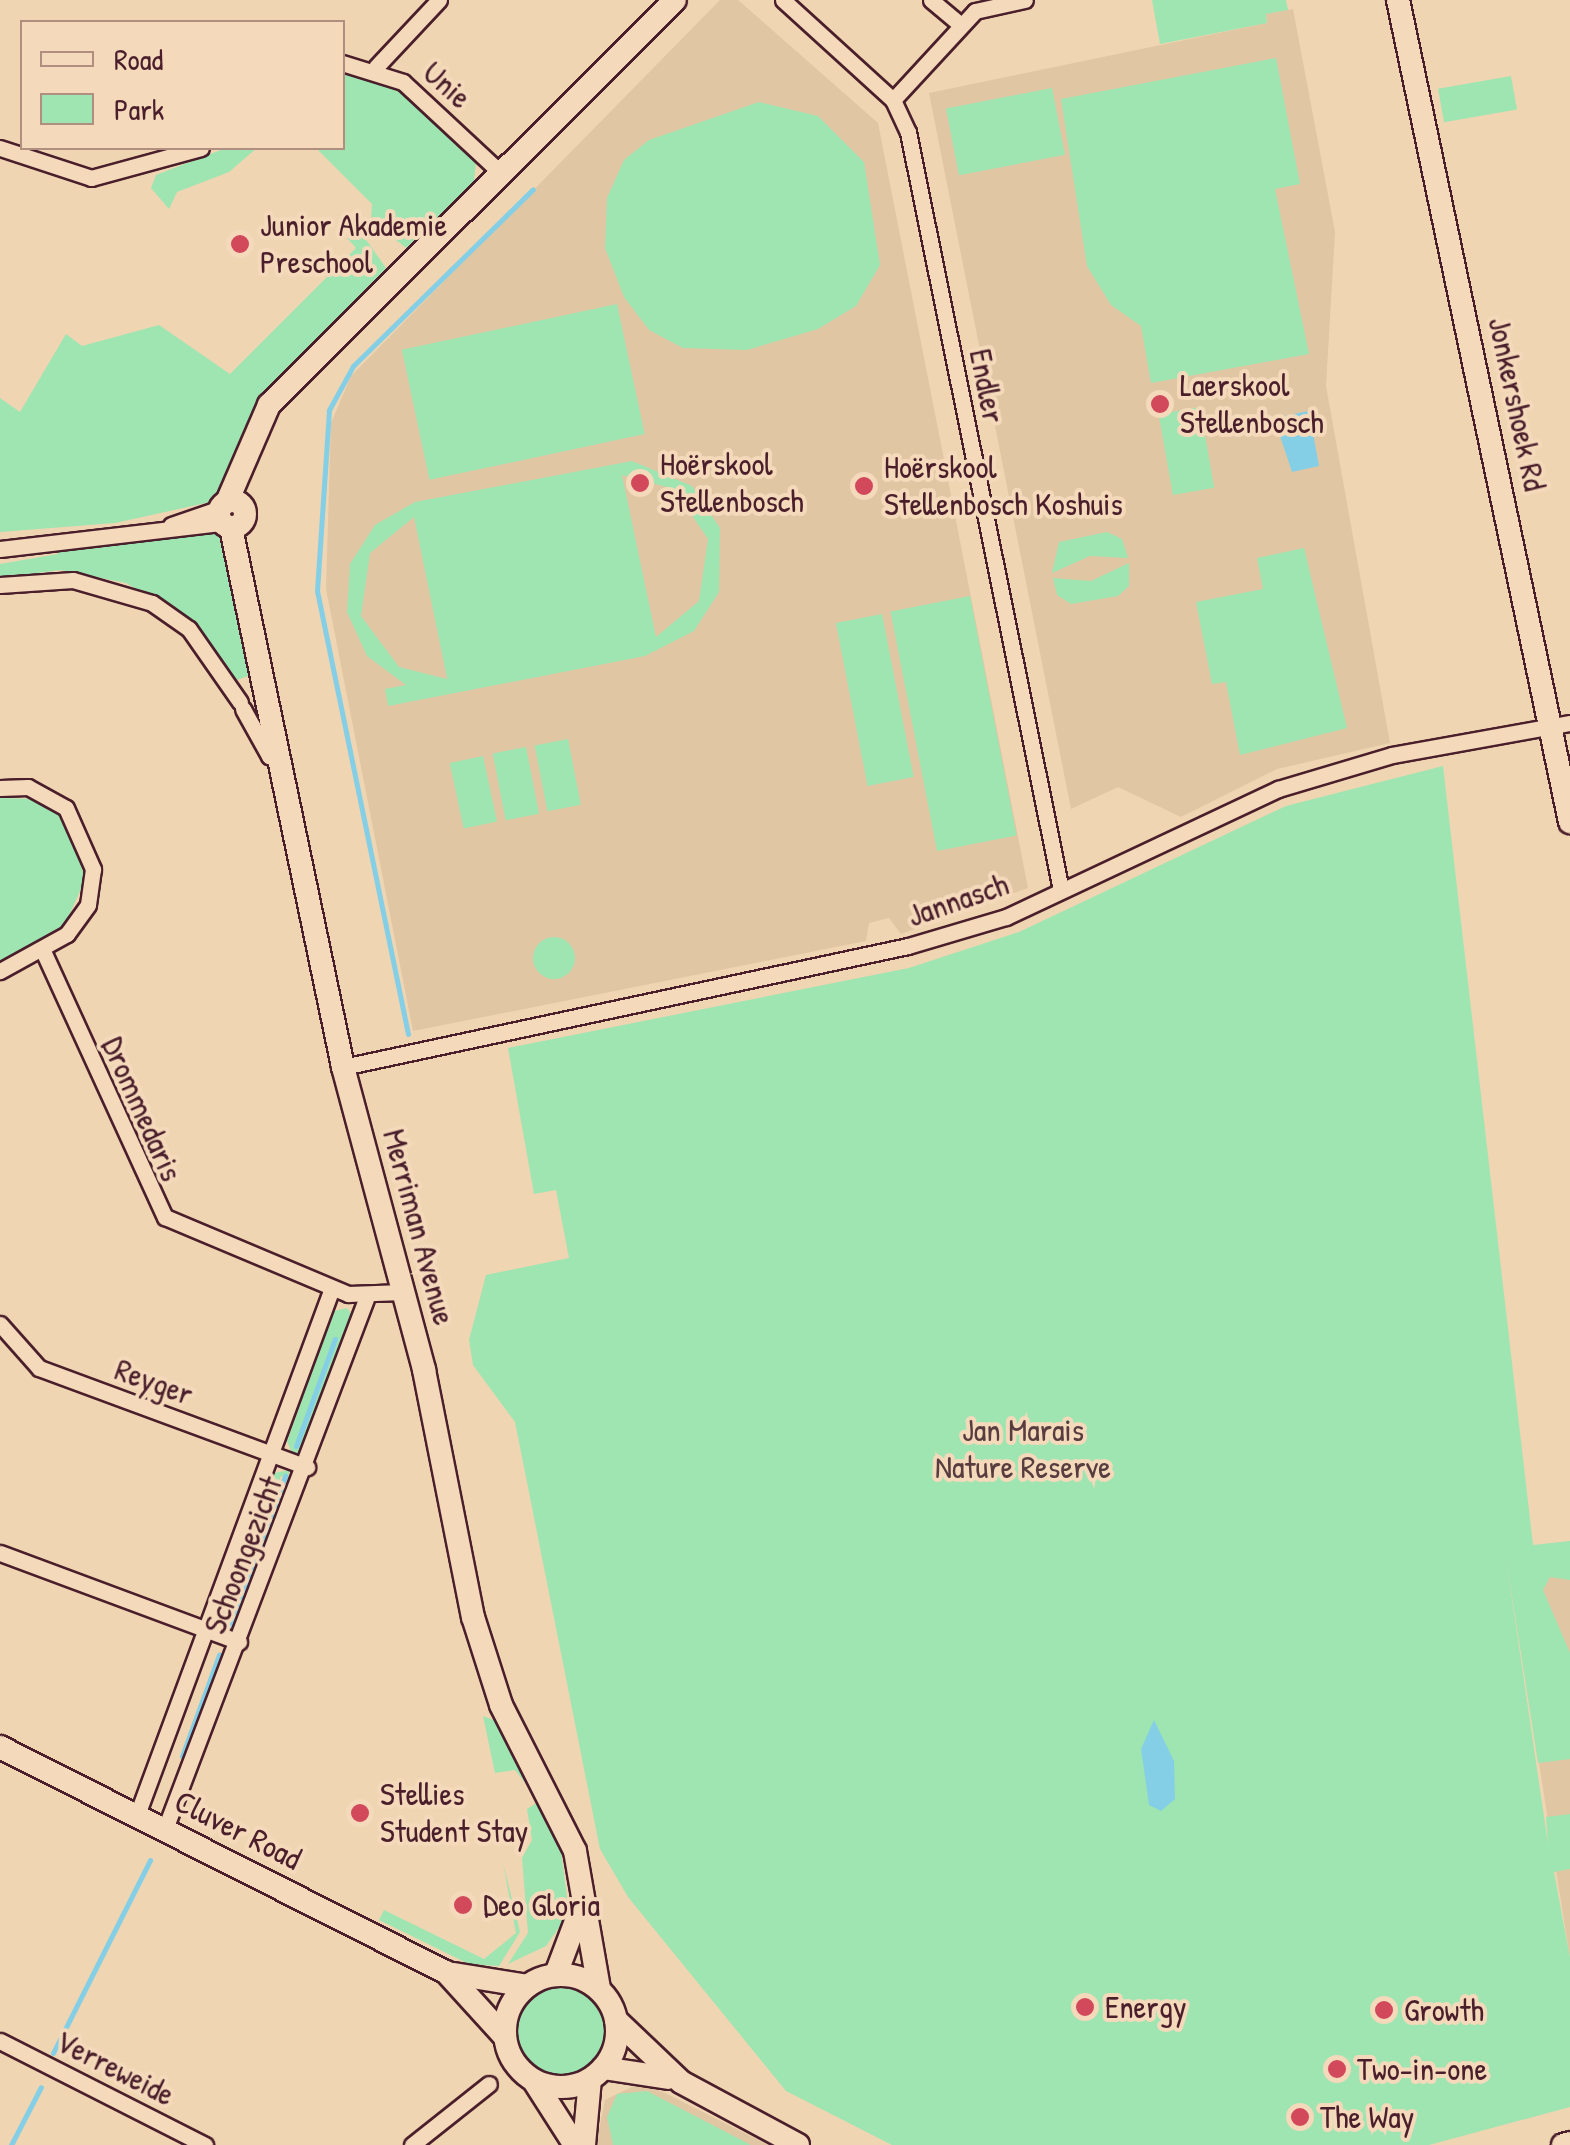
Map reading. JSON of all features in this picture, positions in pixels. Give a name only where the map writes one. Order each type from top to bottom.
[{"type":"street","points":[[376,67],[439,0]]},
{"type":"street","name":"Endler","points":[[783,0],[893,100],[914,158],[1061,890]]},
{"type":"street","points":[[931,0],[961,25]]},
{"type":"street","points":[[893,100],[922,78],[975,10],[1025,0]]},
{"type":"street","name":"Jonkershoek Rd","points":[[1398,0],[1560,725],[1570,822]]},
{"type":"street","points":[[502,174],[674,1]]},
{"type":"street","name":"Unie","points":[[345,62],[376,67],[502,174]]},
{"type":"street","points":[[0,148],[91,178],[194,150]]},
{"type":"street","name":"Merriman Avenue","points":[[502,174],[314,358],[248,436],[231,514],[343,1067],[403,1292],[486,1667],[568,1833],[584,1895],[600,1989]]},
{"type":"street","points":[[0,549],[231,514]]},
{"type":"street","points":[[0,585],[73,580],[131,593],[189,629],[239,700],[269,756],[281,753]]},
{"type":"street","points":[[239,700],[266,682]]},
{"type":"street","name":"Jannasch","points":[[343,1067],[866,957],[1006,917],[1278,788],[1392,754],[1560,725]]},
{"type":"street","points":[[0,788],[28,787],[66,808],[93,870],[88,904],[43,952],[0,972]]},
{"type":"street","name":"Drommedaris","points":[[43,952],[158,1210],[194,1237],[332,1288],[366,1299],[403,1292]]},
{"type":"street","name":"Schoongezicht","points":[[137,1815],[332,1288]]},
{"type":"street","name":"Schoongezicht","points":[[165,1829],[306,1467],[366,1299]]},
{"type":"street","name":"Reyger","points":[[0,1324],[39,1368],[306,1467]]},
{"type":"street","points":[[0,1553],[239,1642]]},
{"type":"street","name":"Cluver Road","points":[[0,1747],[446,1972],[526,1986]]},
{"type":"street","points":[[159,1760],[189,1774]]},
{"type":"street","points":[[556,1974],[584,1895]]},
{"type":"street","name":"Cluver Road","points":[[446,1972],[506,2037]]},
{"type":"street","points":[[575,2145],[506,2037],[526,1986],[556,1974],[600,1989],[616,2020],[681,2082],[798,2145]]},
{"type":"street","points":[[584,2145],[597,2074],[616,2020]]},
{"type":"street","name":"Verreweide","points":[[0,2041],[205,2145]]},
{"type":"street","points":[[531,2078],[567,2087],[597,2074],[681,2082]]},
{"type":"street","points":[[412,2145],[489,2084]]},
{"type":"street","points":[[1562,2145],[1570,2143]]},
{"type":"shaded area","name":"Hoërskool Stellenbosch","points":[[720,0],[738,0],[878,123],[1028,888],[901,934],[889,918],[869,923],[866,941],[413,1031],[326,589],[331,423],[351,376]]},
{"type":"shaded area","name":"Laerskool Stellenbosch","points":[[1293,9],[1335,232],[1326,386],[1390,743],[1277,769],[1181,817],[1118,787],[1071,809],[929,93],[1267,23],[1266,14]]},
{"type":"shaded area","points":[[1570,1541],[1570,1958],[1505,1550]]},
{"type":"shaded area","points":[[638,2084],[665,2093],[768,2145],[596,2145],[605,2100]]},
{"type":"green space","points":[[1152,0],[1286,0],[1288,10],[1266,14],[1267,23],[1160,44]]},
{"type":"green space","points":[[1276,58],[1300,184],[1275,189],[1309,354],[1151,383],[1141,326],[1111,305],[1087,266],[1061,99]]},
{"type":"green space","points":[[345,72],[395,88],[476,162],[474,181],[406,248],[371,220],[372,204],[318,150],[345,150]]},
{"type":"green space","points":[[1511,76],[1517,109],[1444,122],[1438,89]]},
{"type":"green space","points":[[1052,88],[1065,155],[959,175],[946,109]]},
{"type":"green space","points":[[759,102],[818,116],[864,162],[880,265],[856,306],[818,329],[747,350],[683,348],[649,330],[624,297],[605,248],[607,198],[624,160],[649,140]]},
{"type":"green space","points":[[221,150],[255,150],[229,172],[177,192],[169,209],[151,188],[156,175]]},
{"type":"green space","points":[[362,234],[386,268],[260,397],[215,501],[115,523],[0,532],[0,398],[20,412],[66,334],[82,346],[159,325],[230,374],[356,248],[347,238]]},
{"type":"green space","points":[[617,304],[645,434],[429,480],[402,350]]},
{"type":"green space","points":[[1200,407],[1214,488],[1173,495],[1159,414]]},
{"type":"green space","points":[[632,461],[692,486],[720,528],[719,592],[694,631],[645,656],[388,706],[385,689],[406,685],[367,656],[347,612],[350,564],[375,525],[415,502]],"holes":[[[622,475],[674,489],[708,539],[699,601],[656,637]],[[414,517],[447,678],[447,679],[399,667],[361,616],[370,553]]]},
{"type":"green space","points":[[215,529],[224,535],[256,673],[237,680],[186,618],[126,583],[61,570],[0,578],[0,564],[58,554],[58,547]]},
{"type":"green space","points":[[1107,532],[1122,539],[1128,558],[1090,556],[1052,573],[1059,542]]},
{"type":"green space","points":[[1304,548],[1347,728],[1240,755],[1226,682],[1212,684],[1196,602],[1263,589],[1257,558]]},
{"type":"green space","points":[[1129,563],[1129,586],[1118,596],[1071,604],[1057,595],[1053,578],[1091,581]]},
{"type":"green space","points":[[970,596],[1017,836],[937,851],[890,611]]},
{"type":"green space","points":[[882,614],[914,777],[868,786],[836,623]]},
{"type":"green space","points":[[568,739],[581,805],[547,811],[535,745]]},
{"type":"green space","points":[[526,747],[539,814],[506,820],[493,753]]},
{"type":"green space","points":[[483,756],[497,822],[464,829],[450,763]]},
{"type":"green space","name":"Jan Marais Nature Reserve","points":[[1443,766],[1533,1545],[1570,1541],[1570,1580],[1550,1577],[1543,1590],[1570,1653],[1570,1759],[1538,1763],[1505,1551],[1548,1844],[1546,1817],[1570,1814],[1570,1869],[1554,1872],[1570,1958],[1570,2107],[1429,2145],[892,2145],[786,2091],[628,1897],[600,1849],[515,1422],[473,1365],[469,1340],[486,1275],[569,1258],[556,1190],[534,1194],[508,1048],[909,968],[1019,932],[1286,806]]},
{"type":"green space","points":[[0,798],[39,799],[70,823],[85,880],[65,924],[0,962]]},
{"type":"green space","points":[[554,937],[569,943],[575,958],[569,973],[554,979],[539,973],[533,958],[539,943]]},
{"type":"green space","points":[[347,1308],[354,1318],[302,1453],[292,1453],[287,1441],[334,1311]]},
{"type":"green space","points":[[290,1470],[240,1628],[229,1633],[220,1621],[274,1473]],"holes":[[[281,1476],[287,1478],[232,1625],[227,1623]]]},
{"type":"green space","points":[[483,1716],[496,1721],[526,1784],[515,1770],[495,1773]]},
{"type":"green space","points":[[538,1802],[559,1835],[569,1913],[546,1946],[508,1964],[528,1933],[522,1858],[532,1840],[527,1809]]},
{"type":"green space","points":[[503,1863],[520,1932],[499,1966],[469,1964],[379,1920],[384,1910],[484,1959],[516,1933]]},
{"type":"green space","points":[[562,1982],[581,1985],[596,1996],[607,2011],[607,2049],[596,2064],[581,2075],[562,2078],[543,2075],[528,2064],[517,2049],[514,2030],[517,2011],[528,1996],[543,1985]]},
{"type":"green space","points":[[647,2091],[751,2145],[613,2145],[607,2117],[617,2094]]},
{"type":"water","points":[[1309,411],[1319,466],[1292,472],[1274,418]]},
{"type":"water","points":[[1154,1720],[1174,1761],[1175,1799],[1161,1811],[1149,1805],[1141,1749]]},
{"type":"waterway","points":[[408,1034],[317,591],[329,410],[353,366],[533,189]]},
{"type":"waterway","points":[[296,1446],[335,1339]]},
{"type":"waterway","points":[[230,1625],[285,1476]]},
{"type":"waterway","points":[[182,1756],[219,1655]]},
{"type":"waterway","points":[[53,2053],[150,1860]]},
{"type":"waterway","points":[[11,2145],[41,2087]]},
{"type":"place","name":"Junior Akademie Preschool","points":[[240,244]]},
{"type":"place","name":"Laerskool Stellenbosch","points":[[1160,404]]},
{"type":"place","name":"Hoërskool Stellenbosch","points":[[640,483]]},
{"type":"place","name":"Hoërskool Stellenbosch Koshuis","points":[[864,486]]},
{"type":"place","name":"Stellies Student Stay","points":[[360,1813]]},
{"type":"place","name":"Deo Gloria","points":[[463,1905]]},
{"type":"place","name":"Energy","points":[[1085,2007]]},
{"type":"place","name":"Growth","points":[[1384,2010]]},
{"type":"place","name":"Two-in-one","points":[[1337,2069]]},
{"type":"place","name":"The Way","points":[[1300,2117]]}]
